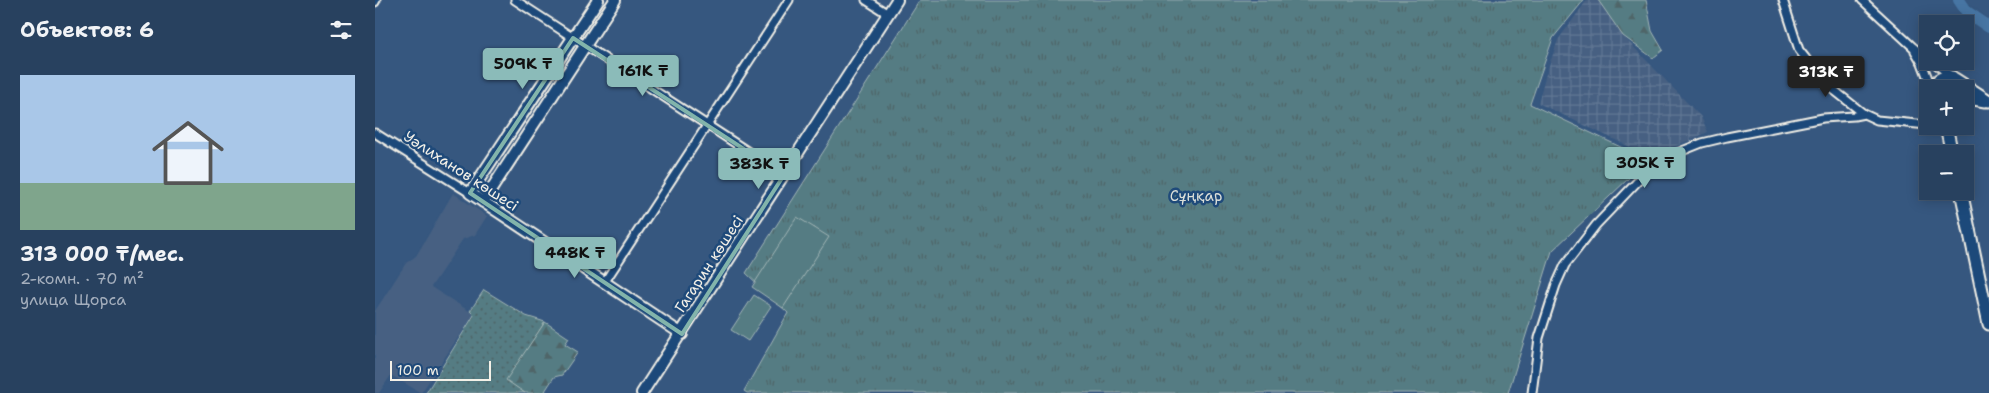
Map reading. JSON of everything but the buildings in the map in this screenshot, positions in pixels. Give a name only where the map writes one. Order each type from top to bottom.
[{"type":"main road","points":[[1939,80],[1943,77],[1951,77],[1954,80]]},
{"type":"main road","points":[[1974,93],[1989,102]]},
{"type":"main road","points":[[1974,99],[1989,102]]},
{"type":"main road","points":[[1963,200],[1989,324]]},
{"type":"street","points":[[515,0],[784,175]]},
{"type":"street","points":[[469,193],[598,0]]},
{"type":"street","points":[[483,202],[615,0]]},
{"type":"street","points":[[604,283],[789,0]]},
{"type":"street","points":[[866,0],[888,14]]},
{"type":"street","name":"Гагарин көшесі","points":[[643,393],[897,0]]},
{"type":"street","points":[[1783,0],[1799,50],[1825,83],[1864,114],[1877,120],[1919,124]]},
{"type":"street","points":[[1862,0],[1919,52]]},
{"type":"street","points":[[1913,47],[1929,80]]},
{"type":"street","points":[[1942,70],[1953,80]]},
{"type":"street","points":[[1532,393],[1539,338],[1556,285],[1565,265],[1596,225],[1657,161],[1678,151],[1727,137],[1823,118],[1864,114]]},
{"type":"street","name":"Уәлиханов көшесі","points":[[375,133],[682,334]]},
{"type":"highlighted area","points":[[573,38],[784,175],[682,334],[470,193]]},
{"type":"shaded area","points":[[1587,0],[1598,0],[1602,4],[1623,36],[1701,117],[1708,132],[1651,157],[1538,103],[1558,40]]},
{"type":"shaded area","points":[[453,193],[487,216],[475,235],[463,239],[431,287],[474,314],[421,393],[391,375],[379,393],[375,393],[375,311],[406,263],[416,256]]},
{"type":"green space","name":"Сұңқар","points":[[920,0],[1584,0],[1553,38],[1530,104],[1648,160],[1552,251],[1508,393],[747,393],[744,391],[788,313],[746,273]]},
{"type":"green space","points":[[1598,0],[1646,0],[1652,31],[1663,50],[1653,58],[1623,36]]},
{"type":"green space","points":[[797,217],[829,237],[783,308],[752,287]]},
{"type":"green space","points":[[484,290],[526,316],[545,322],[507,380],[525,393],[426,393],[474,315],[470,311]]},
{"type":"green space","points":[[754,295],[771,306],[748,341],[731,330]]},
{"type":"green space","points":[[545,322],[569,338],[565,344],[578,352],[562,375],[554,377],[545,391],[548,393],[525,393],[506,380]]},
{"type":"waterway","points":[[1959,0],[1967,12],[1989,27]]}]
